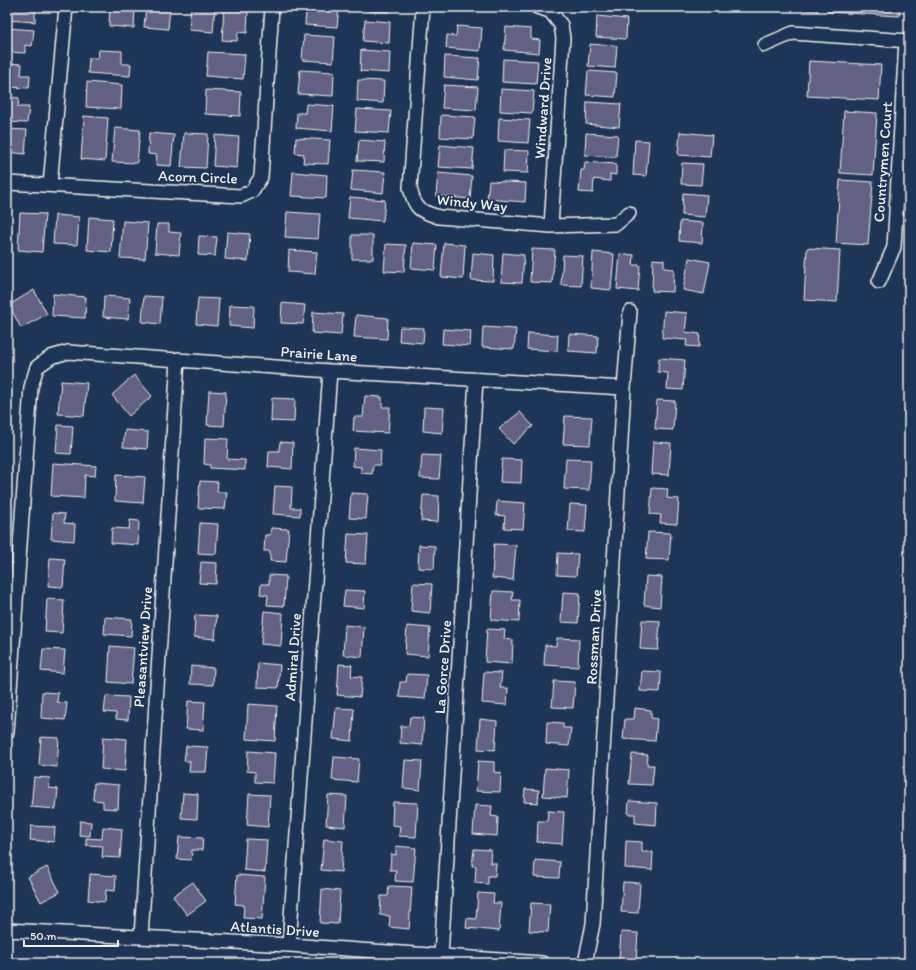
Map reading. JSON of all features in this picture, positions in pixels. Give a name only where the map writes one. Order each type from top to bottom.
[{"type":"street","points":[[50,185],[66,7]]},
{"type":"street","name":"Acorn Circle","points":[[7,183],[241,196],[252,191],[261,177],[272,7]]},
{"type":"street","name":"Windy Way","points":[[423,7],[410,188],[413,202],[423,213],[439,217],[551,226],[616,224],[629,213]]},
{"type":"street","name":"Windward Drive","points":[[537,7],[550,10],[561,25],[563,38],[551,226]]},
{"type":"street","points":[[765,45],[793,33],[908,41]]},
{"type":"street","name":"Countrymen Court","points":[[879,282],[894,246],[908,41]]},
{"type":"street","name":"Rossman Drive","points":[[585,963],[593,924],[624,388],[630,312]]},
{"type":"street","name":"Prairie Lane","points":[[7,732],[31,387],[37,367],[51,357],[68,352],[330,371],[624,388]]},
{"type":"street","name":"Pleasantview Drive","points":[[140,937],[178,359]]},
{"type":"street","name":"Admiral Drive","points":[[289,945],[330,371]]},
{"type":"street","name":"La Gorce Drive","points":[[441,956],[476,380]]},
{"type":"street","name":"Atlantis Drive","points":[[7,930],[289,945],[542,963]]},
{"type":"building","points":[[7,7],[25,7],[25,9],[35,10],[35,22],[7,20]]},
{"type":"building","points":[[110,7],[135,7],[134,28],[109,26]]},
{"type":"building","points":[[146,7],[170,7],[168,29],[144,27]]},
{"type":"building","points":[[191,7],[215,7],[213,32],[189,30]]},
{"type":"building","points":[[224,7],[239,7],[239,10],[248,10],[247,33],[238,32],[237,41],[222,40]]},
{"type":"building","points":[[314,7],[339,7],[337,27],[305,25],[306,10],[314,11]]},
{"type":"building","points":[[368,7],[390,7],[389,12],[368,11]]},
{"type":"building","points":[[758,7],[818,7],[818,11]]},
{"type":"building","points":[[828,7],[900,7],[899,16],[827,12]]},
{"type":"building","points":[[597,16],[627,19],[626,39],[596,37]]},
{"type":"building","points":[[365,20],[390,22],[389,43],[363,41]]},
{"type":"building","points":[[457,26],[482,28],[480,51],[446,48],[447,35],[456,36]]},
{"type":"building","points":[[506,27],[531,29],[531,39],[540,40],[539,53],[504,50]]},
{"type":"building","points":[[7,28],[34,30],[32,46],[25,45],[25,53],[7,52]]},
{"type":"building","points":[[304,35],[335,37],[333,62],[302,60]]},
{"type":"building","points":[[590,44],[617,46],[615,68],[588,66]]},
{"type":"building","points":[[99,50],[122,51],[122,64],[131,64],[130,76],[88,73],[89,58],[98,58]]},
{"type":"building","points":[[361,50],[390,52],[389,73],[360,71]]},
{"type":"building","points":[[208,52],[245,54],[243,79],[206,76]]},
{"type":"building","points":[[445,56],[480,58],[478,80],[444,77]]},
{"type":"building","points":[[503,59],[538,61],[536,84],[502,82]]},
{"type":"building","points":[[809,61],[881,65],[879,100],[807,96]]},
{"type":"building","points":[[7,63],[22,64],[21,75],[30,75],[29,88],[7,87]]},
{"type":"building","points":[[300,70],[334,72],[333,96],[298,94]]},
{"type":"building","points":[[588,71],[617,73],[615,97],[586,95]]},
{"type":"building","points":[[358,80],[384,81],[383,103],[357,101]]},
{"type":"building","points":[[87,82],[122,85],[121,109],[86,107]]},
{"type":"building","points":[[444,85],[478,87],[476,110],[442,108]]},
{"type":"building","points":[[501,89],[534,91],[532,113],[500,111]]},
{"type":"building","points":[[206,90],[241,92],[240,116],[205,114]]},
{"type":"building","points":[[7,97],[19,98],[18,107],[29,107],[27,123],[7,122]]},
{"type":"building","points":[[587,102],[621,104],[619,127],[586,124]]},
{"type":"building","points":[[306,104],[334,106],[332,131],[296,128],[297,113],[305,113]]},
{"type":"building","points":[[357,109],[391,111],[389,133],[355,131]]},
{"type":"building","points":[[844,111],[877,113],[873,175],[840,173]]},
{"type":"building","points":[[441,115],[475,117],[473,139],[440,137]]},
{"type":"building","points":[[84,116],[108,118],[105,161],[81,159]]},
{"type":"building","points":[[499,118],[530,120],[528,143],[498,141]]},
{"type":"building","points":[[115,128],[140,130],[137,163],[112,162]]},
{"type":"building","points":[[7,129],[27,130],[25,154],[7,152]]},
{"type":"building","points":[[680,132],[712,135],[710,157],[678,155]]},
{"type":"building","points":[[149,133],[174,135],[171,166],[156,165],[157,155],[148,154]]},
{"type":"building","points":[[184,133],[208,134],[206,168],[181,167]]},
{"type":"building","points":[[586,133],[618,135],[616,157],[585,155]]},
{"type":"building","points":[[215,135],[239,137],[237,168],[213,166]]},
{"type":"building","points":[[296,138],[330,140],[328,164],[303,163],[304,154],[295,153]]},
{"type":"building","points":[[359,140],[385,142],[384,162],[357,161]]},
{"type":"building","points":[[635,140],[649,141],[646,176],[633,175]]},
{"type":"building","points":[[440,145],[474,148],[472,169],[438,167]]},
{"type":"building","points":[[504,150],[529,151],[528,173],[503,172]]},
{"type":"building","points":[[585,162],[616,164],[616,175],[610,174],[610,181],[594,179],[593,193],[579,192],[581,170],[584,170]]},
{"type":"building","points":[[682,163],[703,164],[701,185],[681,184]]},
{"type":"building","points":[[353,170],[385,172],[383,193],[351,190]]},
{"type":"building","points":[[293,172],[327,175],[326,198],[291,196]]},
{"type":"building","points":[[438,173],[472,176],[470,199],[436,196]]},
{"type":"building","points":[[840,180],[873,182],[868,245],[836,243]]},
{"type":"building","points":[[489,181],[526,183],[525,202],[487,199]]},
{"type":"building","points":[[683,193],[707,195],[705,217],[682,215]]},
{"type":"building","points":[[350,197],[385,200],[383,221],[348,218]]},
{"type":"building","points":[[7,212],[9,212],[7,234]]},
{"type":"building","points":[[287,212],[320,214],[318,239],[285,237]]},
{"type":"building","points":[[20,213],[45,214],[42,252],[18,250]]},
{"type":"building","points":[[55,215],[79,217],[77,245],[53,244]]},
{"type":"building","points":[[89,217],[113,219],[111,252],[87,250]]},
{"type":"building","points":[[123,221],[148,223],[145,259],[120,258]]},
{"type":"building","points":[[680,221],[703,223],[702,243],[679,241]]},
{"type":"building","points":[[157,224],[169,224],[169,232],[181,233],[179,255],[155,253]]},
{"type":"building","points":[[227,232],[250,234],[248,261],[225,259]]},
{"type":"building","points":[[352,235],[373,235],[373,259],[352,259]]},
{"type":"building","points":[[199,236],[217,237],[215,256],[198,255]]},
{"type":"building","points":[[413,243],[437,245],[435,270],[411,268]]},
{"type":"building","points":[[444,243],[465,245],[463,279],[441,277]]},
{"type":"building","points":[[386,244],[406,245],[404,272],[384,271]]},
{"type":"building","points":[[807,248],[840,250],[837,302],[804,300]]},
{"type":"building","points":[[532,249],[555,250],[552,283],[530,282]]},
{"type":"building","points":[[289,250],[317,252],[315,274],[288,272]]},
{"type":"building","points":[[593,252],[614,254],[611,290],[591,288]]},
{"type":"building","points":[[473,253],[494,255],[493,281],[471,280]]},
{"type":"building","points":[[503,253],[524,255],[522,283],[501,282]]},
{"type":"building","points":[[620,254],[634,255],[633,265],[640,265],[638,291],[617,289]]},
{"type":"building","points":[[563,255],[583,256],[581,286],[561,285]]},
{"type":"building","points":[[689,258],[710,262],[704,294],[683,290]]},
{"type":"building","points":[[653,259],[664,260],[664,268],[674,269],[673,292],[652,291]]},
{"type":"building","points":[[34,290],[47,314],[21,328],[9,305]]},
{"type":"building","points":[[53,294],[86,297],[85,318],[52,316]]},
{"type":"building","points":[[104,296],[130,298],[128,319],[103,317]]},
{"type":"building","points":[[144,296],[162,297],[160,324],[142,322]]},
{"type":"building","points":[[198,298],[219,299],[217,326],[196,324]]},
{"type":"building","points":[[282,303],[305,305],[303,324],[281,323]]},
{"type":"building","points":[[230,305],[254,306],[253,328],[229,326]]},
{"type":"building","points":[[664,311],[687,313],[685,332],[700,334],[699,347],[686,346],[687,340],[662,338]]},
{"type":"building","points":[[313,312],[343,314],[341,335],[312,333]]},
{"type":"building","points":[[356,315],[388,318],[387,339],[354,337]]},
{"type":"building","points":[[400,327],[424,328],[423,343],[399,341]]},
{"type":"building","points":[[483,327],[516,329],[514,349],[482,347]]},
{"type":"building","points":[[443,329],[471,331],[470,346],[442,344]]},
{"type":"building","points":[[528,333],[558,335],[557,351],[527,349]]},
{"type":"building","points":[[569,334],[598,336],[597,353],[568,351]]},
{"type":"building","points":[[659,358],[685,360],[683,390],[667,389],[668,373],[658,372]]},
{"type":"building","points":[[134,375],[152,396],[129,416],[112,395]]},
{"type":"building","points":[[61,381],[87,383],[84,416],[58,414]]},
{"type":"building","points":[[209,391],[226,392],[224,426],[207,425]]},
{"type":"building","points":[[365,396],[382,397],[382,407],[390,407],[388,433],[353,431],[354,417],[363,417]]},
{"type":"building","points":[[272,398],[295,399],[294,422],[271,421]]},
{"type":"building","points":[[657,400],[675,401],[673,430],[655,429]]},
{"type":"building","points":[[424,407],[444,408],[442,433],[423,431]]},
{"type":"building","points":[[520,412],[533,426],[513,444],[499,429]]},
{"type":"building","points":[[565,416],[592,417],[590,445],[563,444]]},
{"type":"building","points":[[58,425],[73,426],[71,454],[56,453]]},
{"type":"building","points":[[125,430],[148,432],[147,449],[123,447]]},
{"type":"building","points":[[205,438],[228,439],[227,459],[245,460],[245,470],[210,468],[210,465],[204,464]]},
{"type":"building","points":[[280,442],[293,443],[292,469],[268,467],[269,451],[279,451]]},
{"type":"building","points":[[653,442],[671,443],[669,475],[651,474]]},
{"type":"building","points":[[354,448],[381,450],[380,465],[373,465],[372,474],[361,473],[361,467],[353,466]]},
{"type":"building","points":[[422,455],[441,456],[439,479],[420,478]]},
{"type":"building","points":[[502,459],[522,460],[521,483],[500,482]]},
{"type":"building","points":[[566,459],[591,460],[589,490],[564,489]]},
{"type":"building","points":[[53,463],[96,466],[95,476],[85,475],[84,498],[51,496]]},
{"type":"building","points":[[116,475],[145,477],[143,503],[115,501]]},
{"type":"building","points":[[200,481],[218,482],[217,492],[227,492],[225,509],[198,508]]},
{"type":"building","points":[[275,486],[292,487],[291,508],[300,508],[300,516],[273,514]]},
{"type":"building","points":[[652,488],[668,489],[667,498],[679,499],[677,524],[660,523],[661,515],[650,514]]},
{"type":"building","points":[[351,493],[368,494],[366,519],[349,518]]},
{"type":"building","points":[[423,495],[439,496],[438,522],[421,521]]},
{"type":"building","points":[[497,501],[525,503],[523,529],[504,528],[505,516],[496,515]]},
{"type":"building","points":[[570,504],[587,505],[585,532],[568,531]]},
{"type":"building","points":[[53,513],[65,514],[64,523],[75,524],[74,541],[51,539]]},
{"type":"building","points":[[130,520],[139,521],[138,545],[111,543],[112,528],[129,529]]},
{"type":"building","points":[[200,523],[218,524],[216,554],[198,553]]},
{"type":"building","points":[[271,528],[289,529],[286,562],[270,561],[270,551],[264,551],[265,535],[270,535]]},
{"type":"building","points":[[648,532],[671,533],[669,560],[646,559]]},
{"type":"building","points":[[348,534],[368,535],[366,564],[346,563]]},
{"type":"building","points":[[494,544],[516,545],[513,580],[492,578]]},
{"type":"building","points":[[419,545],[435,546],[434,569],[418,568]]},
{"type":"building","points":[[558,553],[578,554],[576,576],[557,575]]},
{"type":"building","points":[[50,558],[65,559],[63,587],[48,586]]},
{"type":"building","points":[[201,562],[217,563],[216,584],[199,583]]},
{"type":"building","points":[[269,575],[286,576],[284,606],[267,605],[268,595],[260,594],[261,584],[269,584]]},
{"type":"building","points":[[646,576],[662,577],[660,607],[644,605]]},
{"type":"building","points":[[413,583],[432,584],[430,613],[411,611]]},
{"type":"building","points":[[345,590],[365,591],[364,608],[343,606]]},
{"type":"building","points":[[493,591],[513,592],[512,600],[520,600],[519,622],[491,620]]},
{"type":"building","points":[[563,592],[580,593],[578,623],[561,622]]},
{"type":"building","points":[[47,599],[64,600],[62,633],[45,632]]},
{"type":"building","points":[[264,611],[283,613],[281,646],[261,644]]},
{"type":"building","points":[[195,615],[217,616],[215,639],[194,637]]},
{"type":"building","points":[[105,617],[132,619],[131,636],[104,634]]},
{"type":"building","points":[[642,620],[660,621],[658,650],[640,649]]},
{"type":"building","points":[[345,625],[364,627],[362,657],[343,655]]},
{"type":"building","points":[[407,626],[430,628],[428,656],[405,654]]},
{"type":"building","points":[[487,629],[505,630],[504,639],[513,640],[512,664],[485,662]]},
{"type":"building","points":[[557,638],[579,639],[578,667],[544,665],[545,645],[556,646]]},
{"type":"building","points":[[110,646],[134,648],[131,684],[108,682]]},
{"type":"building","points":[[43,649],[65,650],[63,673],[41,671]]},
{"type":"building","points":[[258,663],[280,665],[278,688],[257,687]]},
{"type":"building","points":[[339,664],[352,665],[351,676],[362,677],[360,697],[337,695]]},
{"type":"building","points":[[191,666],[214,668],[213,685],[190,684]]},
{"type":"building","points":[[642,671],[661,672],[660,692],[640,691]]},
{"type":"building","points":[[484,672],[502,673],[500,688],[508,688],[507,705],[482,703]]},
{"type":"building","points":[[407,674],[427,675],[425,699],[399,697],[400,682],[406,682]]},
{"type":"building","points":[[554,681],[575,682],[573,708],[552,707]]},
{"type":"building","points":[[42,692],[58,693],[57,702],[67,703],[65,720],[41,718]]},
{"type":"building","points":[[106,696],[129,697],[128,720],[116,719],[116,713],[104,712]]},
{"type":"building","points":[[188,701],[205,702],[203,730],[186,729]]},
{"type":"building","points":[[248,704],[277,706],[275,741],[246,739]]},
{"type":"building","points":[[336,708],[354,709],[352,741],[333,739]]},
{"type":"building","points":[[635,708],[651,710],[651,718],[657,719],[655,741],[623,739],[625,719],[634,719]]},
{"type":"building","points":[[410,717],[424,718],[422,745],[400,743],[401,726],[409,726]]},
{"type":"building","points":[[480,719],[497,721],[495,750],[478,749]]},
{"type":"building","points":[[547,722],[563,723],[563,728],[571,728],[569,746],[546,744]]},
{"type":"building","points":[[41,737],[59,738],[57,767],[39,765]]},
{"type":"building","points":[[103,737],[127,739],[125,771],[101,769]]},
{"type":"building","points":[[186,746],[208,747],[206,772],[189,772],[190,761],[184,761]]},
{"type":"building","points":[[248,751],[275,753],[273,783],[255,782],[255,772],[247,771]]},
{"type":"building","points":[[632,754],[648,755],[647,765],[654,765],[652,785],[629,784]]},
{"type":"building","points":[[334,757],[359,759],[357,782],[332,780]]},
{"type":"building","points":[[405,760],[422,761],[420,790],[403,788]]},
{"type":"building","points":[[478,761],[494,762],[494,772],[501,773],[500,792],[476,791]]},
{"type":"building","points":[[545,768],[569,770],[567,798],[543,796]]},
{"type":"building","points":[[34,777],[50,778],[49,788],[58,789],[56,809],[31,807]]},
{"type":"building","points":[[94,783],[119,785],[118,809],[103,808],[103,801],[93,800]]},
{"type":"building","points":[[525,789],[539,790],[538,803],[524,802]]},
{"type":"building","points":[[183,793],[198,794],[197,819],[181,818]]},
{"type":"building","points":[[249,794],[270,795],[268,827],[247,825]]},
{"type":"building","points":[[328,795],[347,796],[345,827],[326,825]]},
{"type":"building","points":[[629,801],[657,803],[656,825],[635,823],[635,814],[628,814]]},
{"type":"building","points":[[393,802],[418,803],[416,837],[399,836],[400,826],[392,825]]},
{"type":"building","points":[[475,805],[492,806],[491,816],[498,817],[497,836],[473,834]]},
{"type":"building","points":[[548,811],[564,812],[562,844],[537,842],[538,821],[547,821]]},
{"type":"building","points":[[80,821],[91,822],[90,836],[79,835]]},
{"type":"building","points":[[31,826],[55,827],[54,842],[30,840]]},
{"type":"building","points":[[103,827],[122,829],[120,858],[102,857],[103,846],[86,845],[86,838],[102,839]]},
{"type":"building","points":[[179,837],[203,838],[202,850],[192,850],[191,860],[177,859]]},
{"type":"building","points":[[246,839],[267,840],[265,872],[244,870]]},
{"type":"building","points":[[324,839],[343,841],[341,872],[321,870]]},
{"type":"building","points":[[626,841],[642,842],[642,852],[653,852],[652,870],[625,868]]},
{"type":"building","points":[[396,846],[416,848],[413,882],[395,881],[396,870],[390,870],[391,854],[396,855]]},
{"type":"building","points":[[474,849],[491,850],[490,863],[496,863],[495,876],[488,876],[488,884],[475,883],[476,866],[472,866]]},
{"type":"building","points":[[535,860],[560,862],[559,878],[534,877]]},
{"type":"building","points":[[47,867],[60,892],[41,902],[28,877]]},
{"type":"building","points":[[90,874],[116,876],[115,891],[106,890],[105,902],[88,900]]},
{"type":"building","points":[[237,875],[265,877],[262,919],[243,918],[244,905],[235,904]]},
{"type":"building","points":[[193,882],[206,901],[187,915],[173,896]]},
{"type":"building","points":[[623,882],[640,883],[638,913],[621,912]]},
{"type":"building","points":[[389,886],[412,887],[409,929],[389,927],[390,916],[380,915],[381,896],[388,896]]},
{"type":"building","points":[[322,889],[340,891],[338,924],[320,923]]},
{"type":"building","points":[[478,893],[494,894],[493,903],[501,903],[499,931],[466,928],[467,918],[476,919]]},
{"type":"building","points":[[531,903],[550,904],[548,932],[529,931]]},
{"type":"building","points":[[621,932],[638,933],[636,961],[619,960]]}]
